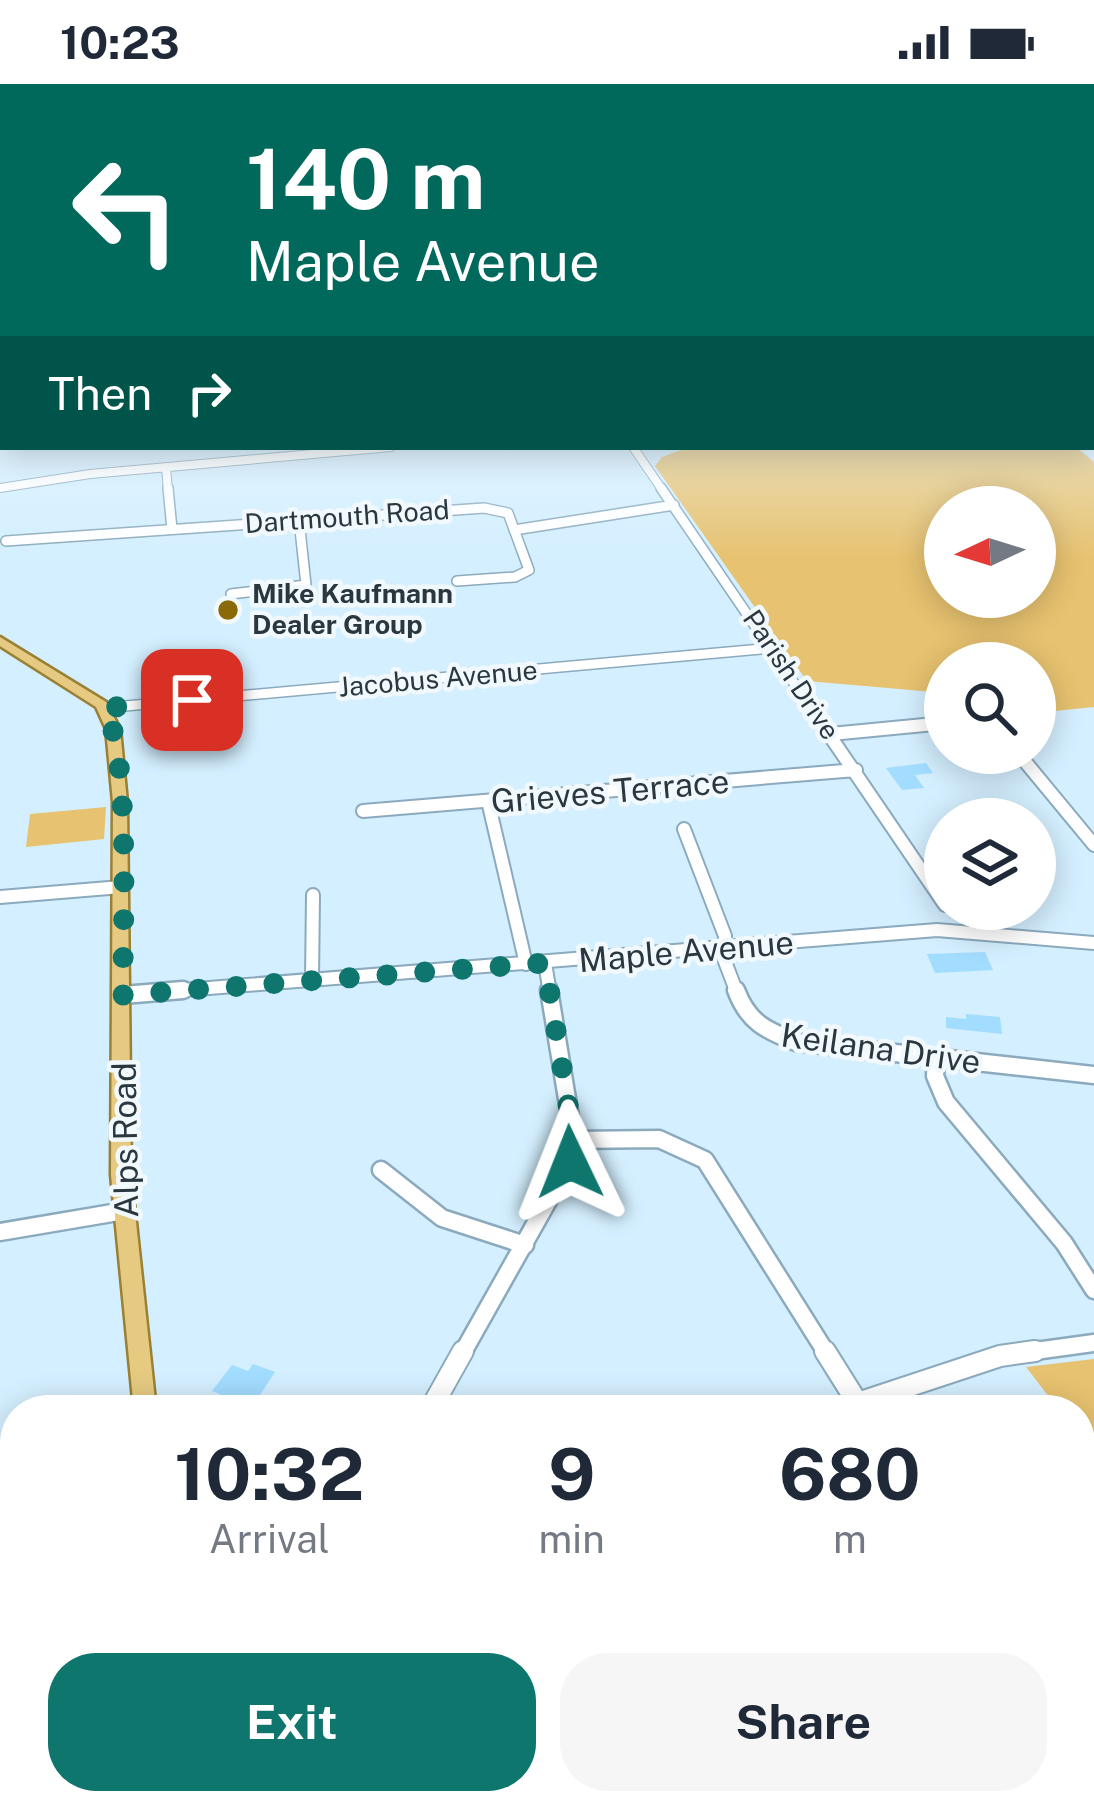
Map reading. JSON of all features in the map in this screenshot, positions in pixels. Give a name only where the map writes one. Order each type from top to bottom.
[{"type":"main road","points":[[1,642],[104,708]]},
{"type":"main road","name":"Alps Road","points":[[104,708],[113,729],[121,887],[124,1211],[143,1395]]},
{"type":"street","points":[[231,461],[232,450]]},
{"type":"street","points":[[0,488],[357,450]]},
{"type":"street","name":"Parish Drive","points":[[635,450],[924,874]]},
{"type":"street","points":[[166,467],[172,530]]},
{"type":"street","points":[[457,581],[526,572],[514,530],[674,505]]},
{"type":"street","name":"Dartmouth Road","points":[[6,541],[494,508],[508,513],[514,530]]},
{"type":"street","points":[[231,595],[306,585],[298,520]]},
{"type":"street","name":"Jacobus Avenue","points":[[104,708],[772,648]]},
{"type":"street","points":[[831,734],[924,725]]},
{"type":"street","name":"Grieves Terrace","points":[[363,811],[856,770]]},
{"type":"street","points":[[1035,774],[1094,845]]},
{"type":"street","points":[[488,801],[526,964]]},
{"type":"street","name":"Keilana Drive","points":[[684,829],[742,1007],[764,1030],[796,1042],[1094,1075]]},
{"type":"street","points":[[0,897],[121,887]]},
{"type":"street","points":[[312,980],[313,895]]},
{"type":"street","points":[[962,930],[1094,943]]},
{"type":"street","name":"Maple Avenue","points":[[123,995],[962,930]]},
{"type":"street","points":[[439,1395],[570,1162],[573,1139],[545,963]]},
{"type":"street","points":[[936,1059],[935,1076],[946,1102],[1064,1243],[1094,1290]]},
{"type":"street","points":[[573,1139],[650,1137],[683,1145],[705,1160],[852,1395]]},
{"type":"street","points":[[381,1170],[426,1210],[525,1246]]},
{"type":"street","points":[[0,1232],[124,1211]]},
{"type":"street","points":[[893,1395],[1000,1356],[1094,1343]]},
{"type":"shaded area","points":[[682,450],[1080,450],[1094,462],[1094,707],[1056,711],[1056,642],[924,642],[924,691],[807,681],[655,466],[662,457]]},
{"type":"shaded area","points":[[106,807],[104,839],[26,847],[30,814]]},
{"type":"shaded area","points":[[1094,1359],[1094,1395],[1047,1395],[1026,1367]]},
{"type":"building","points":[[924,763],[924,774],[915,775],[924,788],[902,790],[886,768]]},
{"type":"building","points":[[985,952],[993,970],[935,973],[927,954]]},
{"type":"building","points":[[966,1014],[1000,1017],[1002,1034],[946,1028],[946,1017],[966,1019]]},
{"type":"building","points":[[253,1364],[275,1372],[260,1395],[212,1391],[232,1365],[248,1371]]},
{"type":"place","name":"Mike Kaufmann Dealer Group","points":[[228,610]]},
{"type":"route","points":[[192,700],[104,708],[113,729],[120,802],[123,995],[545,963],[573,1135],[570,1162]]}]
